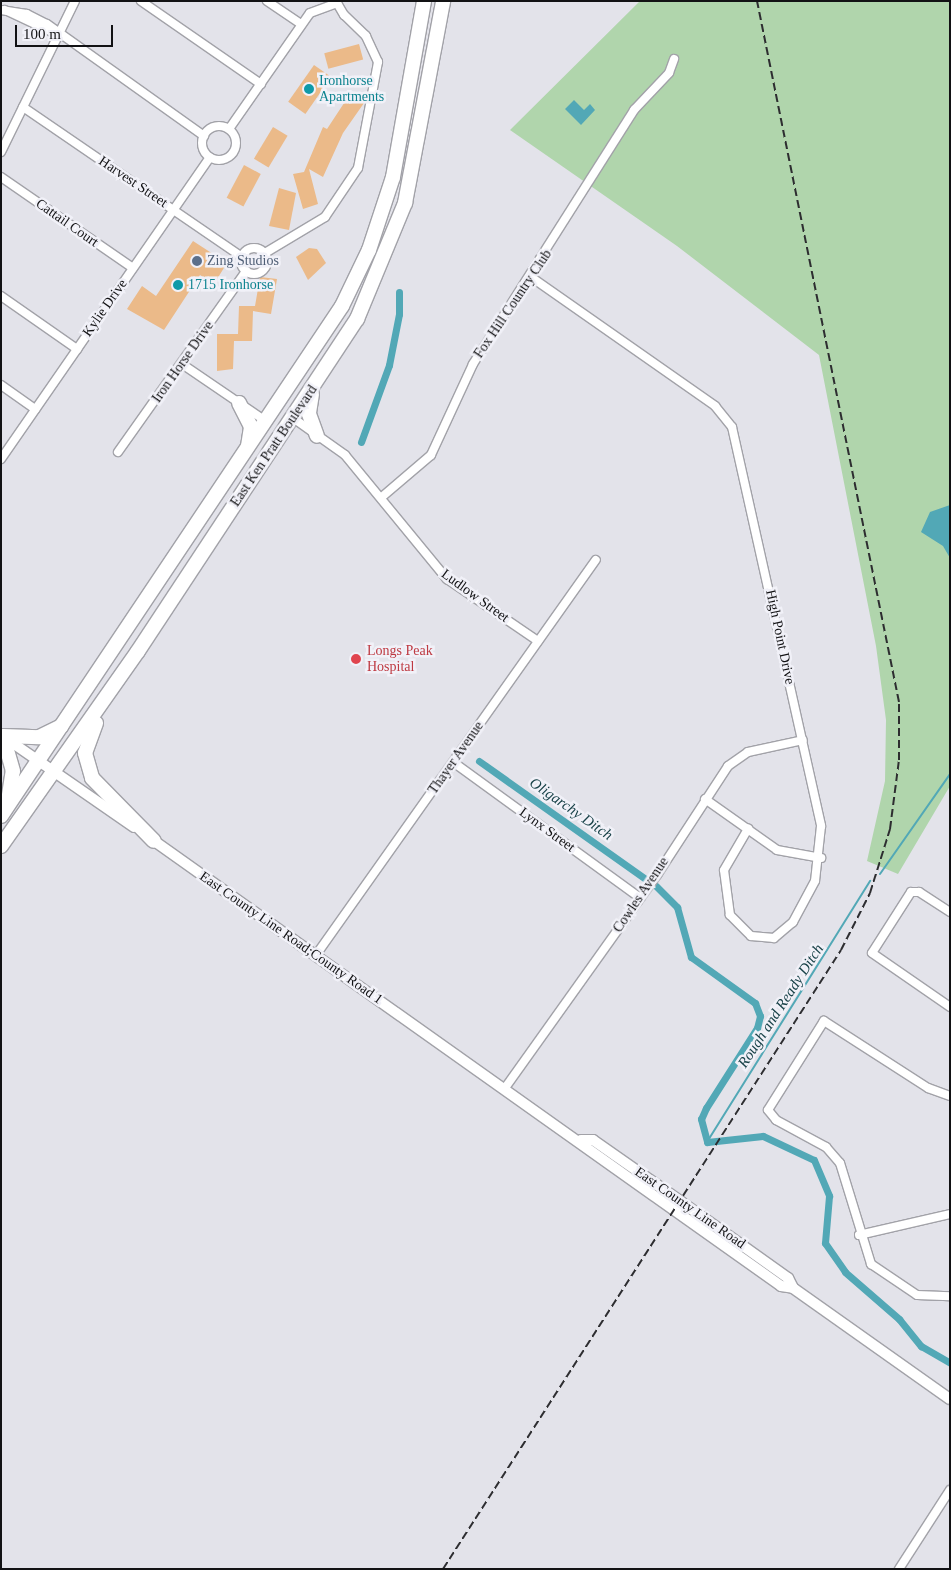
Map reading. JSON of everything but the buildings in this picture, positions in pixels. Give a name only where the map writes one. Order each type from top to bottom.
[{"type":"highway","name":"East Ken Pratt Boulevard","points":[[1,816],[66,724],[267,422],[322,338],[356,279],[381,216],[424,1]]},
{"type":"highway","name":"East Ken Pratt Boulevard","points":[[1,846],[109,693],[358,319],[392,243],[414,167],[443,1]]},
{"type":"highway","points":[[293,418],[292,401],[315,362],[322,338]]},
{"type":"highway","points":[[313,387],[309,414],[318,436]]},
{"type":"highway","points":[[239,403],[251,427],[247,451]]},
{"type":"highway","points":[[241,494],[239,488],[268,435],[267,422]]},
{"type":"highway","points":[[109,693],[89,737],[86,765],[92,778],[154,841]]},
{"type":"highway","points":[[1,816],[13,770],[2,736],[39,737],[66,724]]},
{"type":"main road","name":"East County Line Road;County Road 1","points":[[2,736],[581,1140],[587,1149],[781,1286],[793,1288],[950,1399]]},
{"type":"street","points":[[1,152],[75,1]]},
{"type":"street","points":[[141,1],[261,84]]},
{"type":"street","points":[[267,1],[301,24]]},
{"type":"street","points":[[229,129],[310,13],[337,2],[366,36],[378,62],[358,168],[325,217],[265,253]]},
{"type":"street","points":[[3,10],[27,14],[59,34],[204,136]]},
{"type":"street","name":"Fox Hill Country Club","points":[[383,496],[431,455],[473,364],[530,277],[634,110],[669,74],[674,59]]},
{"type":"street","name":"Harvest Street","points":[[23,107],[242,257]]},
{"type":"street","points":[[214,127],[229,129],[237,142],[234,153],[224,160],[210,158],[202,146],[204,136],[214,127]]},
{"type":"street","name":"Kylie Drive","points":[[1,458],[210,158]]},
{"type":"street","name":"Cattail Court","points":[[1,177],[133,268]]},
{"type":"street","points":[[254,248],[265,253],[264,270],[255,274],[246,271],[242,257],[254,248]]},
{"type":"street","name":"Iron Horse Drive","points":[[118,452],[246,271]]},
{"type":"street","name":"High Point Drive","points":[[530,277],[715,406],[732,427],[821,826],[821,858],[815,881],[785,931],[774,938],[751,936],[730,915],[724,870],[748,829]]},
{"type":"street","points":[[1,296],[77,349]]},
{"type":"street","points":[[182,364],[267,422]]},
{"type":"street","points":[[1,386],[35,409]]},
{"type":"street","points":[[293,418],[345,455],[383,496]]},
{"type":"street","name":"Ludlow Street","points":[[383,496],[447,579],[538,641]]},
{"type":"street","name":"Thayer Avenue","points":[[316,955],[596,560]]},
{"type":"street","name":"Cowles Avenue","points":[[505,1088],[640,898],[705,799],[737,759],[763,748],[802,740]]},
{"type":"street","name":"Lynx Street","points":[[453,762],[640,898]]},
{"type":"street","points":[[705,799],[777,850],[821,858]]},
{"type":"street","points":[[950,912],[918,892],[909,893],[872,953],[950,1007]]},
{"type":"street","points":[[950,1096],[928,1088],[824,1021],[768,1113],[837,1159],[868,1261],[882,1274],[923,1297],[950,1296]]},
{"type":"street","points":[[859,1234],[950,1214]]},
{"type":"street","points":[[899,1569],[950,1490]]},
{"type":"green space","points":[[640,1],[950,1],[950,786],[898,874],[867,861],[885,781],[886,720],[876,646],[819,355],[677,246],[510,130]]},
{"type":"water","points":[[574,100],[584,110],[590,104],[595,110],[581,125],[565,109]]},
{"type":"water","points":[[950,505],[950,558],[943,546],[921,532],[930,512]]},
{"type":"waterway","name":"Oligarchy Ditch","points":[[361,442],[389,365],[399,314],[399,292]]},
{"type":"waterway","name":"Oligarchy Ditch","points":[[479,761],[647,880]]},
{"type":"waterway","name":"Rough and Ready Ditch","points":[[880,874],[950,774]]},
{"type":"waterway","name":"Rough and Ready Ditch","points":[[707,1142],[870,881]]},
{"type":"waterway","name":"Oligarchy Ditch","points":[[656,886],[677,907],[691,957],[755,1003],[760,1016],[757,1028],[706,1108],[701,1119],[707,1142],[763,1136],[814,1160],[829,1196],[825,1243],[845,1272],[899,1319],[921,1346],[950,1363]]},
{"type":"railway","points":[[443,1569],[841,950],[870,893],[890,829],[899,760],[899,702],[757,1]]},
{"type":"place","name":"Ironhorse Apartments","points":[[309,89]]},
{"type":"place","name":"Zing Studios","points":[[197,261]]},
{"type":"place","name":"1715 Ironhorse","points":[[178,285]]},
{"type":"place","name":"Longs Peak Hospital","points":[[356,659]]}]
